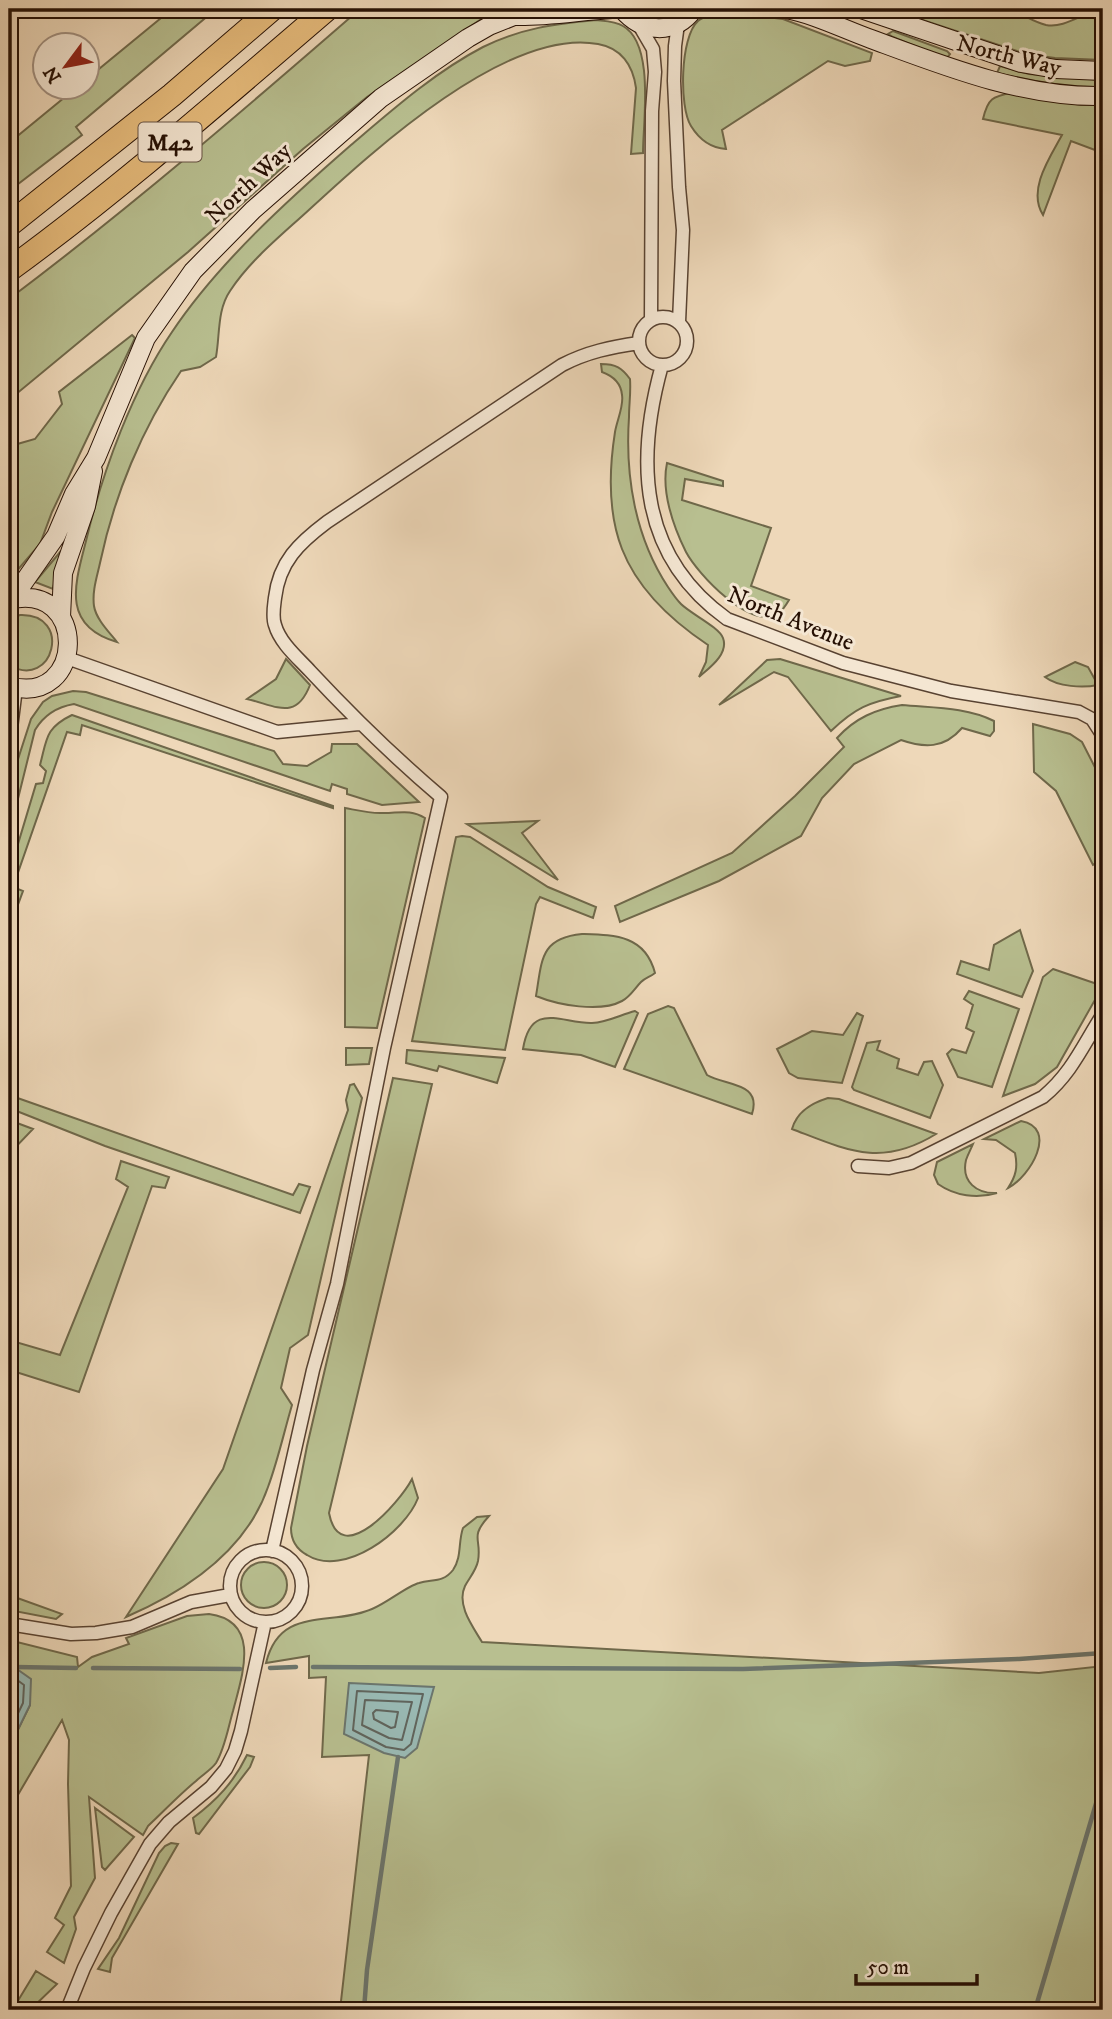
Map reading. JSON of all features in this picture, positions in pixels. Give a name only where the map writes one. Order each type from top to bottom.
[{"type":"highway","name":"M42","points":[[9,225],[172,94],[272,9]]},
{"type":"highway","name":"M42","points":[[9,270],[197,120],[327,9]]},
{"type":"street","name":"North Way","points":[[11,599],[56,536],[74,494],[96,458],[146,338],[193,271],[220,242],[382,98],[468,38],[518,13],[540,17],[612,9]]},
{"type":"street","points":[[622,9],[639,25],[653,49],[655,72],[652,125],[651,320]]},
{"type":"street","points":[[639,25],[665,29],[678,24],[694,9]]},
{"type":"street","name":"North Way","points":[[785,9],[974,74],[1040,91],[1103,96]]},
{"type":"street","name":"North Way","points":[[862,9],[1021,63],[1056,69],[1103,71]]},
{"type":"street","points":[[678,24],[674,81],[683,230],[679,322],[687,335],[686,349],[678,360],[662,365],[648,360],[639,343],[643,328],[651,320],[666,317],[679,322]]},
{"type":"street","points":[[272,1551],[313,1370],[337,1284],[384,1048],[441,797],[359,724],[285,644],[275,625],[278,580],[289,556],[303,540],[562,365],[582,355],[606,348],[639,343]]},
{"type":"street","name":"North Avenue","points":[[662,365],[651,404],[648,441],[647,477],[652,511],[670,558],[685,582],[711,608],[727,619],[843,663],[951,691],[1079,712],[1091,719],[1103,736]]},
{"type":"street","name":"North Way","points":[[67,658],[67,630],[61,617],[63,573],[86,506],[96,458]]},
{"type":"street","points":[[11,599],[30,598],[48,604],[61,617]]},
{"type":"street","points":[[9,744],[12,687],[26,688],[47,682],[62,668],[67,658],[277,732],[359,724]]},
{"type":"street","points":[[858,1166],[889,1168],[911,1163],[1044,1097],[1070,1070],[1103,1014]]},
{"type":"street","points":[[272,1551],[284,1555],[294,1563],[301,1576],[303,1589],[294,1610],[284,1618],[265,1622],[250,1618],[240,1611],[230,1595],[233,1573],[241,1561],[251,1554],[272,1551]]},
{"type":"street","points":[[9,1624],[71,1634],[96,1633],[132,1627],[191,1602],[230,1595]]},
{"type":"street","points":[[67,2010],[83,1968],[150,1844],[169,1822],[211,1787],[231,1760],[241,1731],[265,1622]]},
{"type":"green space","points":[[172,9],[216,9],[76,127],[82,135],[9,191],[9,143],[59,102],[102,102],[102,66]]},
{"type":"green space","points":[[360,9],[496,9],[367,97],[303,149],[188,252],[9,400],[9,299],[143,193]]},
{"type":"green space","points":[[889,9],[979,9],[986,16],[1010,10],[1053,26],[1103,9],[1103,60],[1026,54]]},
{"type":"green space","points":[[718,11],[783,19],[872,53],[870,61],[845,66],[828,61],[722,130],[726,149],[715,147],[698,135],[687,117],[683,72],[692,29],[698,21]]},
{"type":"green space","points":[[596,20],[623,26],[633,35],[640,49],[645,85],[643,153],[631,154],[636,88],[629,65],[613,49],[606,46],[562,44],[524,54],[484,73],[444,98],[369,156],[248,268],[230,291],[223,306],[216,357],[200,367],[181,371],[167,393],[142,439],[121,488],[95,584],[95,611],[117,642],[86,625],[79,613],[76,585],[94,511],[111,458],[132,404],[158,354],[190,306],[211,281],[303,187],[398,105],[448,68],[483,47],[511,35],[552,25]]},
{"type":"green space","points":[[893,31],[950,54],[946,59],[888,34]]},
{"type":"green space","points":[[1000,66],[1029,74],[1103,80],[1103,88],[1063,86],[1024,79],[997,73]]},
{"type":"green space","points":[[1013,92],[1081,105],[1103,105],[1103,153],[1071,141],[1043,215],[1039,205],[1039,185],[1046,163],[1062,135],[983,119],[992,100]]},
{"type":"green space","points":[[132,335],[135,338],[52,512],[40,544],[9,580],[9,451],[14,445],[35,439],[62,404],[59,392]]},
{"type":"green space","points":[[601,364],[618,367],[630,379],[628,439],[631,484],[647,548],[677,600],[716,629],[723,638],[721,655],[699,677],[706,662],[708,645],[669,615],[647,591],[629,564],[617,535],[611,476],[622,395],[616,380],[602,372]]},
{"type":"green space","points":[[667,463],[723,481],[723,486],[685,479],[682,500],[771,528],[751,586],[789,600],[779,613],[767,617],[740,608],[713,586],[692,561],[681,542],[669,508]]},
{"type":"green space","points":[[61,551],[53,589],[35,582]]},
{"type":"green space","points":[[20,615],[37,618],[47,626],[52,637],[46,660],[37,668],[25,670],[9,665],[9,619]]},
{"type":"green space","points":[[286,659],[310,685],[305,696],[292,707],[284,708],[247,699],[276,679]]},
{"type":"green space","points":[[780,659],[901,696],[863,707],[831,731],[788,677],[774,672],[719,705],[767,660]]},
{"type":"green space","points":[[1075,662],[1088,667],[1098,685],[1071,686],[1045,677]]},
{"type":"green space","points":[[73,691],[86,692],[274,751],[283,764],[307,766],[331,752],[332,744],[357,744],[419,802],[382,805],[347,794],[347,789],[332,784],[330,791],[74,704],[51,712],[35,730],[9,835],[9,787],[31,719],[43,702],[52,696]]},
{"type":"green space","points":[[902,705],[949,709],[983,716],[994,721],[994,731],[990,736],[962,728],[948,740],[933,745],[901,740],[854,764],[822,798],[801,836],[719,881],[620,922],[615,906],[732,853],[844,747],[837,738],[844,731],[866,716]]},
{"type":"green space","points":[[72,715],[333,808],[82,725],[80,735],[67,732],[13,887],[23,891],[9,929],[9,874],[36,784],[43,783],[46,771],[40,765],[46,741],[57,725]]},
{"type":"green space","points":[[1033,724],[1070,734],[1082,742],[1103,783],[1103,860],[1093,865],[1056,791],[1034,772]]},
{"type":"green space","points":[[345,808],[376,813],[408,812],[425,818],[377,1028],[345,1027]]},
{"type":"green space","points":[[538,821],[522,833],[558,880],[467,824]]},
{"type":"green space","points":[[456,837],[470,837],[548,887],[596,907],[593,918],[540,897],[536,904],[505,1050],[412,1041]]},
{"type":"green space","points":[[1020,930],[1033,971],[1022,997],[957,974],[961,961],[989,970],[994,945]]},
{"type":"green space","points":[[582,934],[617,937],[636,944],[650,960],[655,973],[625,999],[613,1005],[579,1006],[536,996],[545,953],[558,940]]},
{"type":"green space","points":[[1053,969],[1103,986],[1103,991],[1096,998],[1057,1067],[1035,1084],[1003,1096],[1043,977]]},
{"type":"green space","points":[[969,991],[1019,1009],[992,1087],[958,1077],[947,1054],[952,1049],[966,1053],[974,1032],[966,1028],[973,1005],[964,999]]},
{"type":"green space","points":[[668,1006],[674,1008],[707,1075],[747,1090],[754,1104],[752,1114],[624,1069],[648,1014]]},
{"type":"green space","points":[[635,1011],[638,1013],[615,1067],[581,1055],[523,1049],[527,1034],[533,1024],[540,1020],[549,1018],[592,1023]]},
{"type":"green space","points":[[857,1013],[863,1016],[842,1083],[798,1078],[789,1073],[777,1049],[812,1031],[843,1035]]},
{"type":"green space","points":[[880,1041],[877,1050],[899,1059],[897,1068],[918,1075],[924,1062],[932,1061],[943,1085],[930,1118],[852,1087],[867,1043]]},
{"type":"green space","points":[[346,1048],[372,1048],[369,1064],[346,1065]]},
{"type":"green space","points":[[407,1050],[505,1058],[497,1083],[439,1066],[437,1071],[406,1063]]},
{"type":"green space","points":[[393,1078],[432,1084],[329,1513],[335,1529],[345,1535],[357,1534],[396,1502],[412,1479],[418,1498],[400,1524],[372,1548],[338,1561],[322,1561],[297,1547],[291,1528],[307,1446]]},
{"type":"green space","points":[[354,1084],[362,1098],[308,1335],[290,1348],[281,1388],[292,1405],[268,1487],[245,1531],[211,1566],[170,1595],[126,1617],[223,1469],[348,1110],[346,1100],[350,1085]]},
{"type":"green space","points":[[9,1095],[293,1195],[299,1184],[310,1187],[300,1213],[105,1146],[9,1108]]},
{"type":"green space","points":[[828,1098],[839,1099],[936,1134],[898,1151],[881,1153],[847,1149],[792,1129],[797,1117],[806,1109]]},
{"type":"green space","points":[[9,1120],[33,1129],[9,1154]]},
{"type":"green space","points":[[1021,1121],[1032,1125],[1038,1133],[1037,1153],[1025,1174],[1008,1188],[1016,1171],[1015,1153],[996,1140],[984,1139]]},
{"type":"green space","points":[[973,1144],[966,1160],[968,1180],[977,1189],[997,1193],[966,1195],[938,1184],[934,1175],[937,1162]]},
{"type":"green space","points":[[121,1161],[169,1177],[165,1188],[152,1186],[79,1392],[16,1372],[9,1392],[9,1340],[60,1355],[128,1187],[116,1179]]},
{"type":"green space","points":[[489,1516],[479,1529],[478,1561],[463,1593],[467,1616],[482,1642],[1039,1673],[1103,1666],[1103,2010],[340,2010],[369,1755],[322,1757],[326,1677],[309,1678],[309,1656],[266,1663],[273,1645],[283,1633],[295,1625],[372,1609],[414,1585],[445,1577],[456,1565],[463,1528],[477,1517]]},
{"type":"green space","points":[[264,1562],[280,1569],[287,1585],[280,1601],[264,1608],[248,1601],[241,1585],[248,1569]]},
{"type":"green space","points":[[9,1595],[62,1614],[56,1619],[9,1610]]},
{"type":"green space","points":[[209,1614],[226,1619],[236,1627],[244,1652],[240,1682],[222,1751],[214,1766],[148,1826],[143,1835],[89,1797],[95,1878],[74,1917],[76,1929],[64,1963],[47,1952],[64,1925],[55,1918],[71,1886],[69,1740],[62,1720],[9,1810],[9,1748],[30,1705],[14,1667],[9,1667],[9,1640],[77,1657],[78,1667],[92,1657],[129,1644],[126,1638],[187,1616]]},
{"type":"green space","points":[[247,1755],[254,1757],[250,1767],[199,1834],[196,1833],[193,1818],[224,1790]]},
{"type":"green space","points":[[95,1808],[134,1837],[105,1870],[102,1867]]},
{"type":"green space","points":[[171,1843],[178,1844],[112,1958],[110,1972],[98,1969],[119,1938],[159,1853]]},
{"type":"green space","points":[[36,1971],[57,1984],[30,2010],[9,2010],[9,2000],[16,2004]]},
{"type":"water","points":[[9,1667],[14,1667],[31,1679],[30,1705],[9,1748]]},
{"type":"water","points":[[349,1683],[434,1687],[417,1748],[405,1758],[384,1753],[344,1734]]},
{"type":"waterway","points":[[313,1667],[743,1669],[1019,1659],[1103,1653]]},
{"type":"waterway","points":[[14,1667],[76,1668]]},
{"type":"waterway","points":[[270,1668],[296,1667]]},
{"type":"waterway","points":[[93,1668],[240,1669]]},
{"type":"waterway","points":[[364,2010],[367,1970],[398,1757]]},
{"type":"waterway","points":[[1035,2010],[1103,1780]]}]
